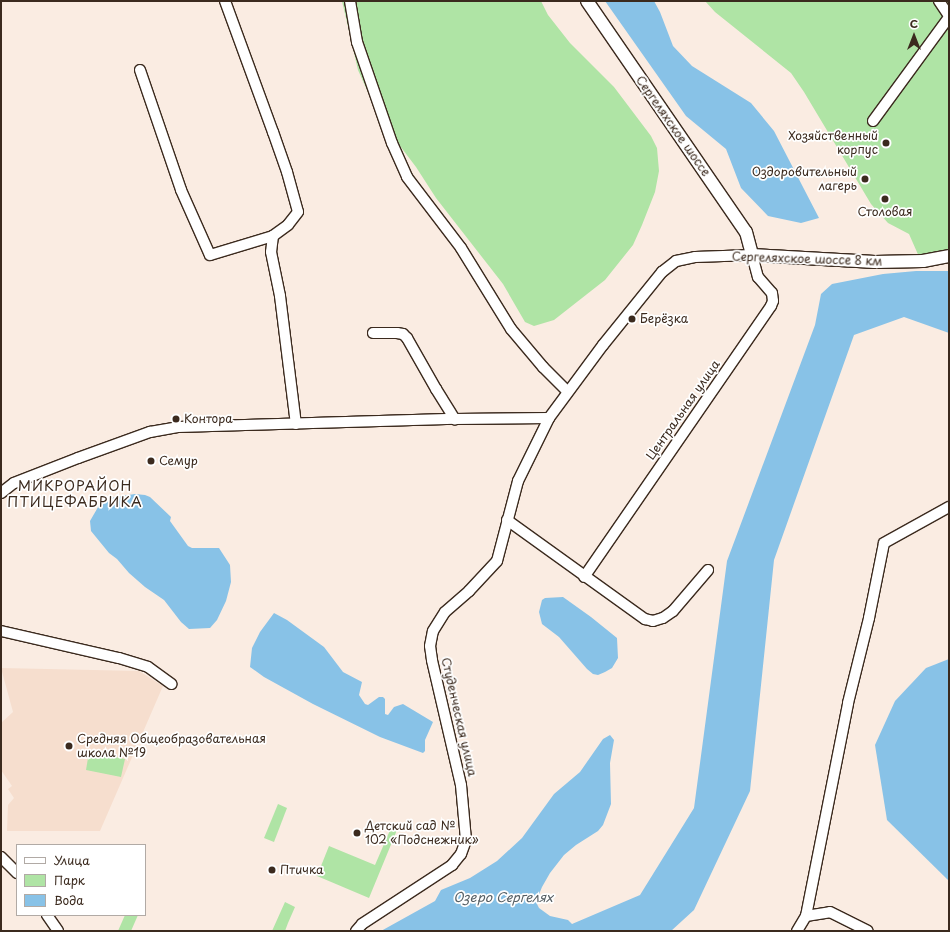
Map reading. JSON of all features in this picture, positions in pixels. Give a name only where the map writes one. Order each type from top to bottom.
[{"type":"main road","name":"Сергеляхское шоссе","points":[[587,1],[746,232],[752,255]]},
{"type":"main road","name":"Сергеляхское шоссе 8 км","points":[[752,255],[875,262],[923,261],[949,256]]},
{"type":"street","points":[[140,70],[181,190],[210,255],[274,236],[288,225],[298,212],[287,172],[225,1]]},
{"type":"street","points":[[350,1],[356,42],[392,143],[407,177],[465,253],[511,329],[543,367],[568,392]]},
{"type":"street","points":[[873,121],[949,16],[939,1]]},
{"type":"street","points":[[274,236],[271,252],[281,304],[296,424]]},
{"type":"street","name":"Сергеляхское шоссе 8 км","points":[[549,418],[602,345],[662,272],[676,261],[694,256],[752,255]]},
{"type":"street","name":"Центральная улица","points":[[584,577],[771,306],[773,300],[772,293],[758,277],[752,255]]},
{"type":"street","points":[[373,333],[403,334],[407,338],[455,419]]},
{"type":"street","points":[[1,493],[20,480],[150,432],[178,427],[455,419],[549,418]]},
{"type":"street","name":"Студенческая улица","points":[[356,931],[362,924],[452,865],[461,854],[466,840],[461,785],[448,727],[439,697],[430,646],[433,631],[445,612],[475,586],[497,561],[518,481],[549,418]]},
{"type":"street","points":[[797,931],[806,916],[848,703],[869,618],[884,544],[949,507]]},
{"type":"street","points":[[507,520],[584,577],[645,619],[653,621],[663,618],[673,611],[708,570]]},
{"type":"street","points":[[1,631],[119,658],[148,667],[171,684]]},
{"type":"street","points":[[1,857],[16,872]]},
{"type":"street","points":[[806,916],[830,912],[868,931]]},
{"type":"street","points":[[48,916],[58,931]]},
{"type":"shaded area","name":"Средняя Общеобразовательная школа №19","points":[[1,668],[139,671],[163,686],[100,831],[7,831],[8,805],[14,798],[8,789],[12,786],[1,770],[1,723],[13,712]]},
{"type":"green space","points":[[342,1],[541,1],[548,15],[570,43],[614,87],[651,136],[657,148],[659,171],[655,192],[642,225],[633,245],[605,280],[554,320],[534,326],[525,322],[503,284],[436,198],[416,167],[394,138],[370,97],[358,70]]},
{"type":"green space","points":[[705,1],[949,1],[949,255],[920,259],[909,234],[888,223],[871,204],[791,73],[715,12]]},
{"type":"green space","points":[[89,752],[125,759],[121,777],[86,770]]},
{"type":"green space","points":[[278,804],[287,808],[274,842],[264,838]]},
{"type":"green space","points":[[391,828],[397,830],[369,898],[317,876],[329,846],[375,865]]},
{"type":"green space","points":[[285,902],[295,907],[285,931],[272,931]]},
{"type":"green space","points":[[125,916],[138,916],[131,931],[118,931]]},
{"type":"water","points":[[605,1],[654,1],[660,12],[673,46],[692,66],[751,103],[774,131],[819,218],[801,223],[768,216],[741,188],[726,149],[686,116]]},
{"type":"water","name":"Озеро Сергелях","points":[[916,271],[949,271],[949,333],[904,317],[854,335],[774,560],[750,791],[694,910],[671,931],[381,931],[435,901],[441,890],[470,878],[497,861],[522,838],[554,794],[580,772],[603,739],[610,735],[614,740],[610,763],[611,804],[603,825],[598,831],[576,845],[564,855],[550,873],[536,902],[539,908],[550,916],[568,920],[572,924],[640,895],[694,808],[727,561],[815,325],[821,294],[832,284],[883,274]]},
{"type":"water","points":[[135,494],[150,497],[171,517],[170,521],[188,546],[192,548],[219,548],[230,565],[231,582],[226,601],[217,620],[210,628],[189,629],[181,622],[164,600],[145,587],[109,553],[91,531],[90,521],[101,502],[115,497]]},
{"type":"water","points":[[563,597],[617,638],[618,658],[612,668],[598,675],[593,674],[559,637],[542,624],[539,612],[542,600],[545,598]]},
{"type":"water","points":[[274,613],[287,620],[324,647],[343,672],[362,682],[359,695],[365,704],[368,705],[379,697],[383,697],[385,699],[385,714],[388,715],[394,707],[403,704],[433,722],[425,740],[425,751],[423,753],[380,737],[313,704],[264,677],[250,667],[252,648],[260,632]]},
{"type":"water","points":[[949,659],[949,881],[887,820],[875,745],[895,701],[926,668]]},
{"type":"place","name":"Хозяйственный корпус","points":[[886,143]]},
{"type":"place","name":"Оздоровительный лагерь","points":[[865,179]]},
{"type":"place","name":"Столовая","points":[[885,199]]},
{"type":"place","name":"Берёзка","points":[[632,319]]},
{"type":"place","name":"Контора","points":[[176,419]]},
{"type":"place","name":"Семур","points":[[151,461]]},
{"type":"place","name":"Средняя Общеобразовательная школа №19","points":[[69,746]]},
{"type":"place","name":"Детский сад № 102 «Подснежник»","points":[[357,833]]},
{"type":"place","name":"Птичка","points":[[272,870]]},
{"type":"district","name":"МИКРОРАЙОН ПТИЦЕФАБРИКА","points":[[75,494]]}]
